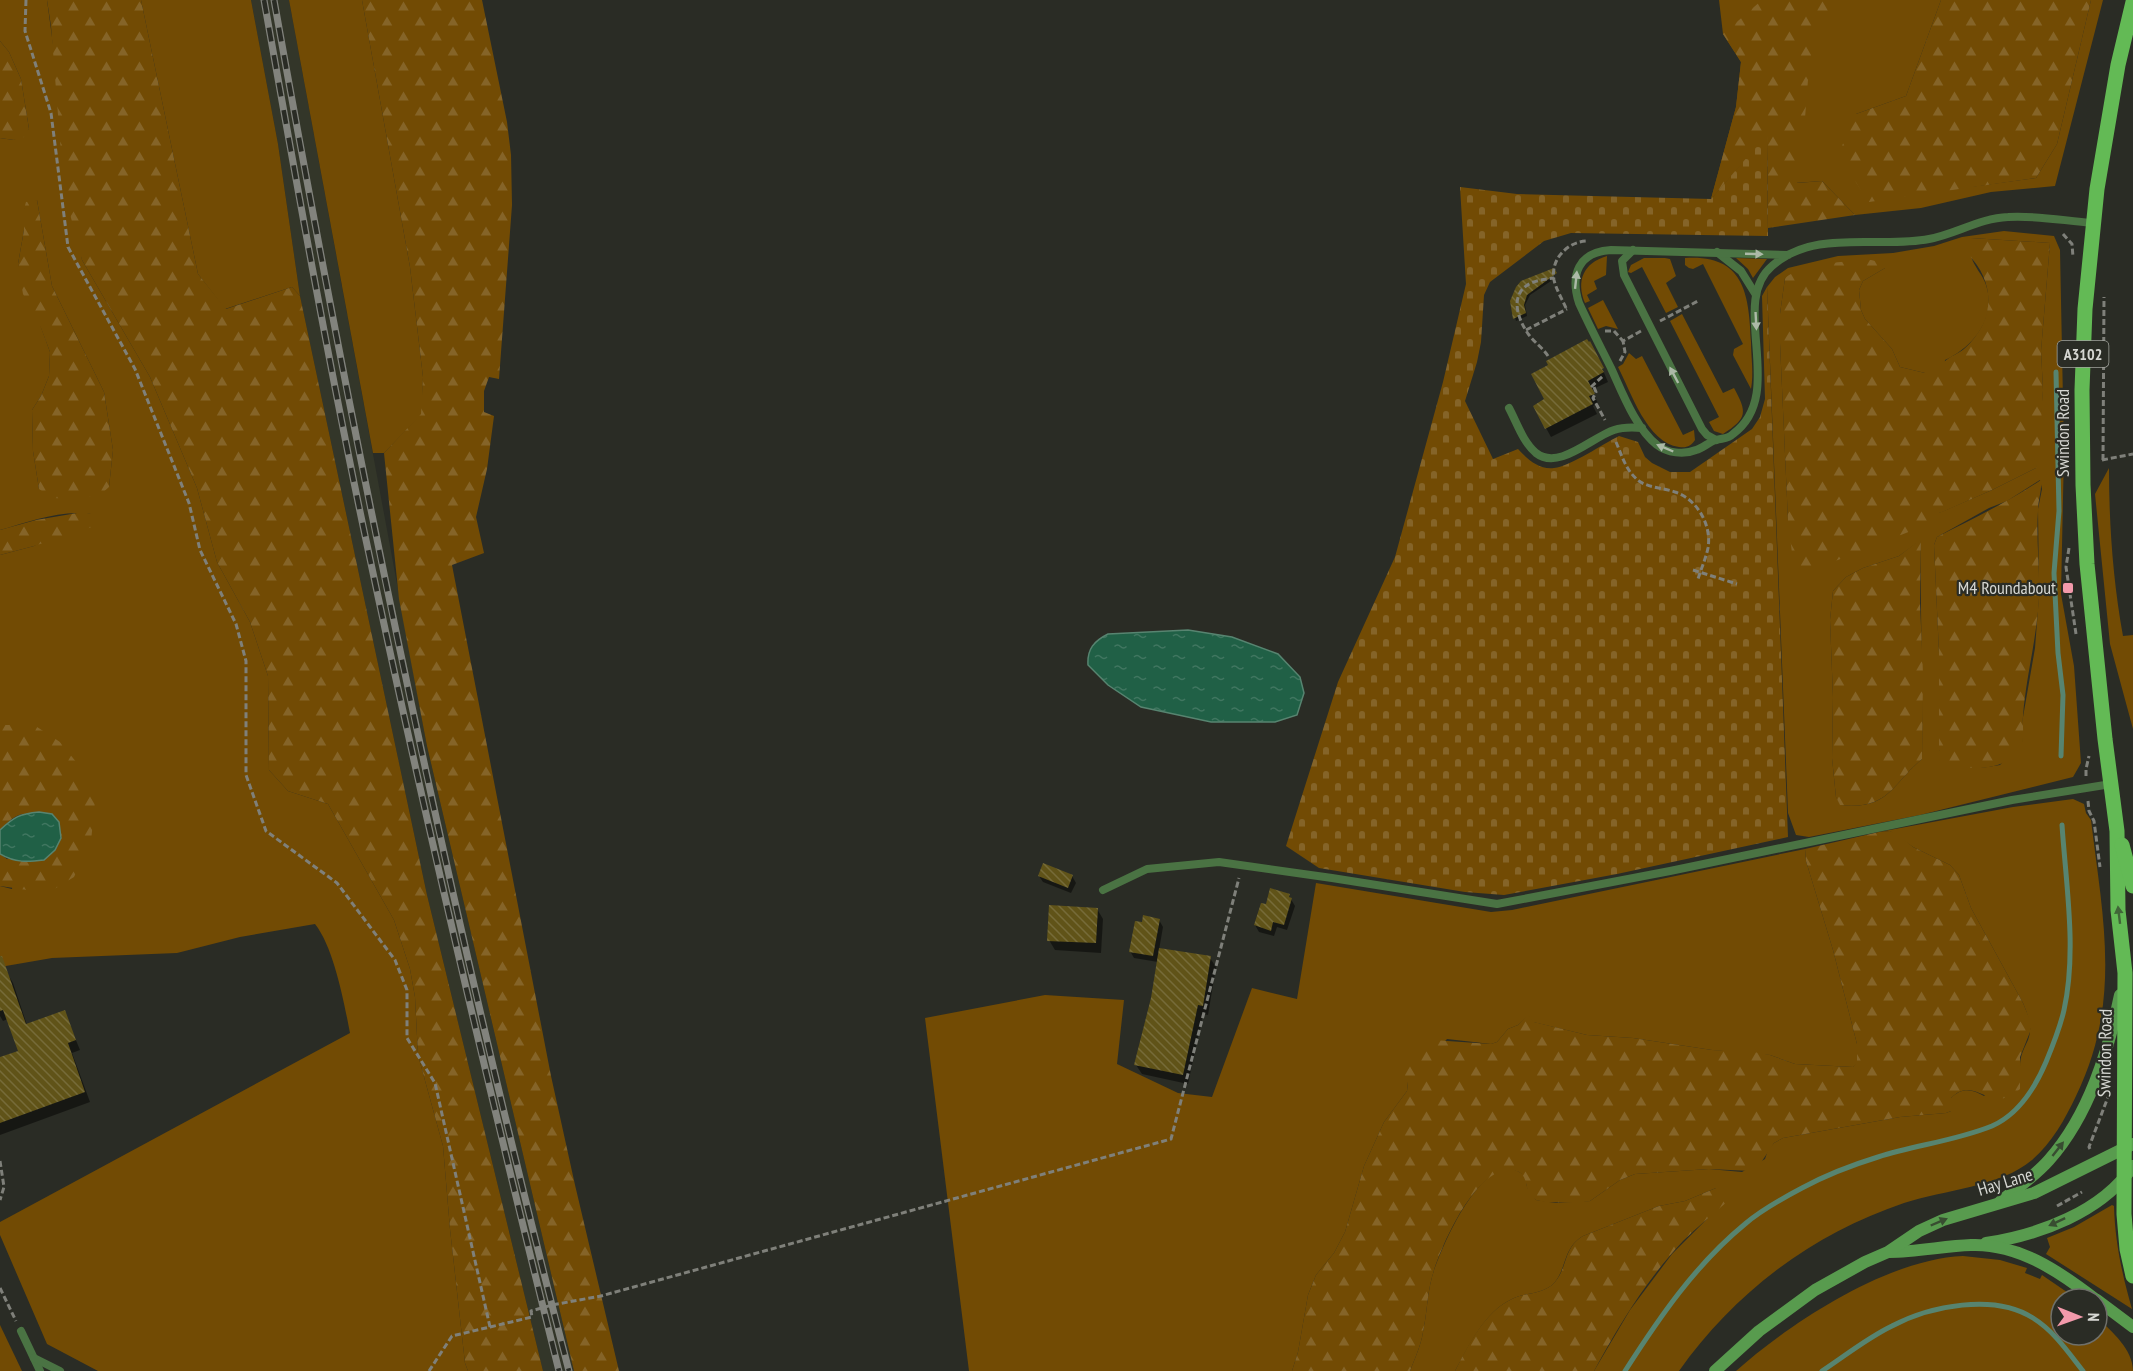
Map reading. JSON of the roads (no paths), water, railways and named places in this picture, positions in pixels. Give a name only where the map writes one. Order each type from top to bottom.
[{"type":"main road","name":"Swindon Road","points":[[2133,2],[2118,65],[2093,223],[2083,347],[2083,464],[2087,564],[2117,831],[2118,910],[2125,973],[2128,1147],[2124,1179],[2124,1231],[2133,1276]]},
{"type":"main road","name":"Swindon Road","points":[[2117,831],[2133,886]]},
{"type":"main road","points":[[1999,1203],[2048,1162],[2082,1111],[2105,1055],[2125,973]]},
{"type":"main road","name":"Hay Lane","points":[[1715,1371],[1759,1331],[1815,1290],[1888,1252],[1919,1232],[1943,1220],[2042,1190],[2128,1147]]},
{"type":"main road","points":[[1973,1244],[2022,1236],[2081,1211],[2113,1190],[2133,1166]]},
{"type":"main road","name":"Hay Lane","points":[[1888,1252],[1910,1252],[1973,1244],[2009,1251],[2040,1262],[2078,1287]]},
{"type":"main road","name":"Hay Lane","points":[[2109,1309],[2133,1327]]},
{"type":"lane","points":[[1788,255],[1603,250],[1587,257],[1578,269],[1576,292],[1594,334],[1642,428],[1660,447],[1674,452],[1694,452],[1716,440],[1731,436],[1744,424],[1756,397],[1758,359],[1756,295],[1765,273],[1788,255],[1811,247],[1845,241],[1892,242],[1926,239],[2004,217],[2093,223]]},
{"type":"lane","points":[[1633,250],[1624,258],[1622,269],[1702,429],[1716,440]]},
{"type":"lane","points":[[1716,252],[1741,271],[1756,295]]},
{"type":"lane","points":[[1509,408],[1530,445],[1545,458],[1561,457],[1611,431],[1629,427],[1642,428]]},
{"type":"lane","points":[[1103,890],[1147,869],[1219,862],[1497,904],[1636,878],[2012,800],[2111,784]]},
{"type":"lane","points":[[21,1331],[40,1371]]},
{"type":"lane","points":[[34,1358],[60,1371]]},
{"type":"water","points":[[1188,630],[1232,637],[1278,654],[1300,677],[1304,693],[1297,715],[1275,722],[1211,722],[1141,707],[1108,685],[1088,665],[1092,646],[1108,634]]},
{"type":"water","points":[[39,812],[52,814],[59,822],[61,838],[55,850],[44,860],[32,861],[16,860],[0,854],[0,830],[17,817]]},
{"type":"waterway","points":[[2056,372],[2059,511],[2054,573],[2058,653],[2063,695],[2061,756]]},
{"type":"waterway","points":[[1625,1371],[1651,1331],[1694,1275],[1727,1240],[1758,1214],[1811,1183],[1849,1167],[1992,1126],[2010,1115],[2025,1099],[2042,1072],[2054,1043],[2068,988],[2070,941],[2062,825]]},
{"type":"waterway","points":[[1822,1371],[1874,1336],[1907,1319],[1943,1308],[1981,1304],[2017,1310],[2041,1323],[2054,1335],[2083,1371]]},
{"type":"railway","points":[[264,0],[325,338],[388,644],[459,957],[559,1371]]},
{"type":"railway","points":[[274,0],[372,517],[445,860],[569,1371]]},
{"type":"place","name":"M4 Roundabout","points":[[2068,588]]}]
